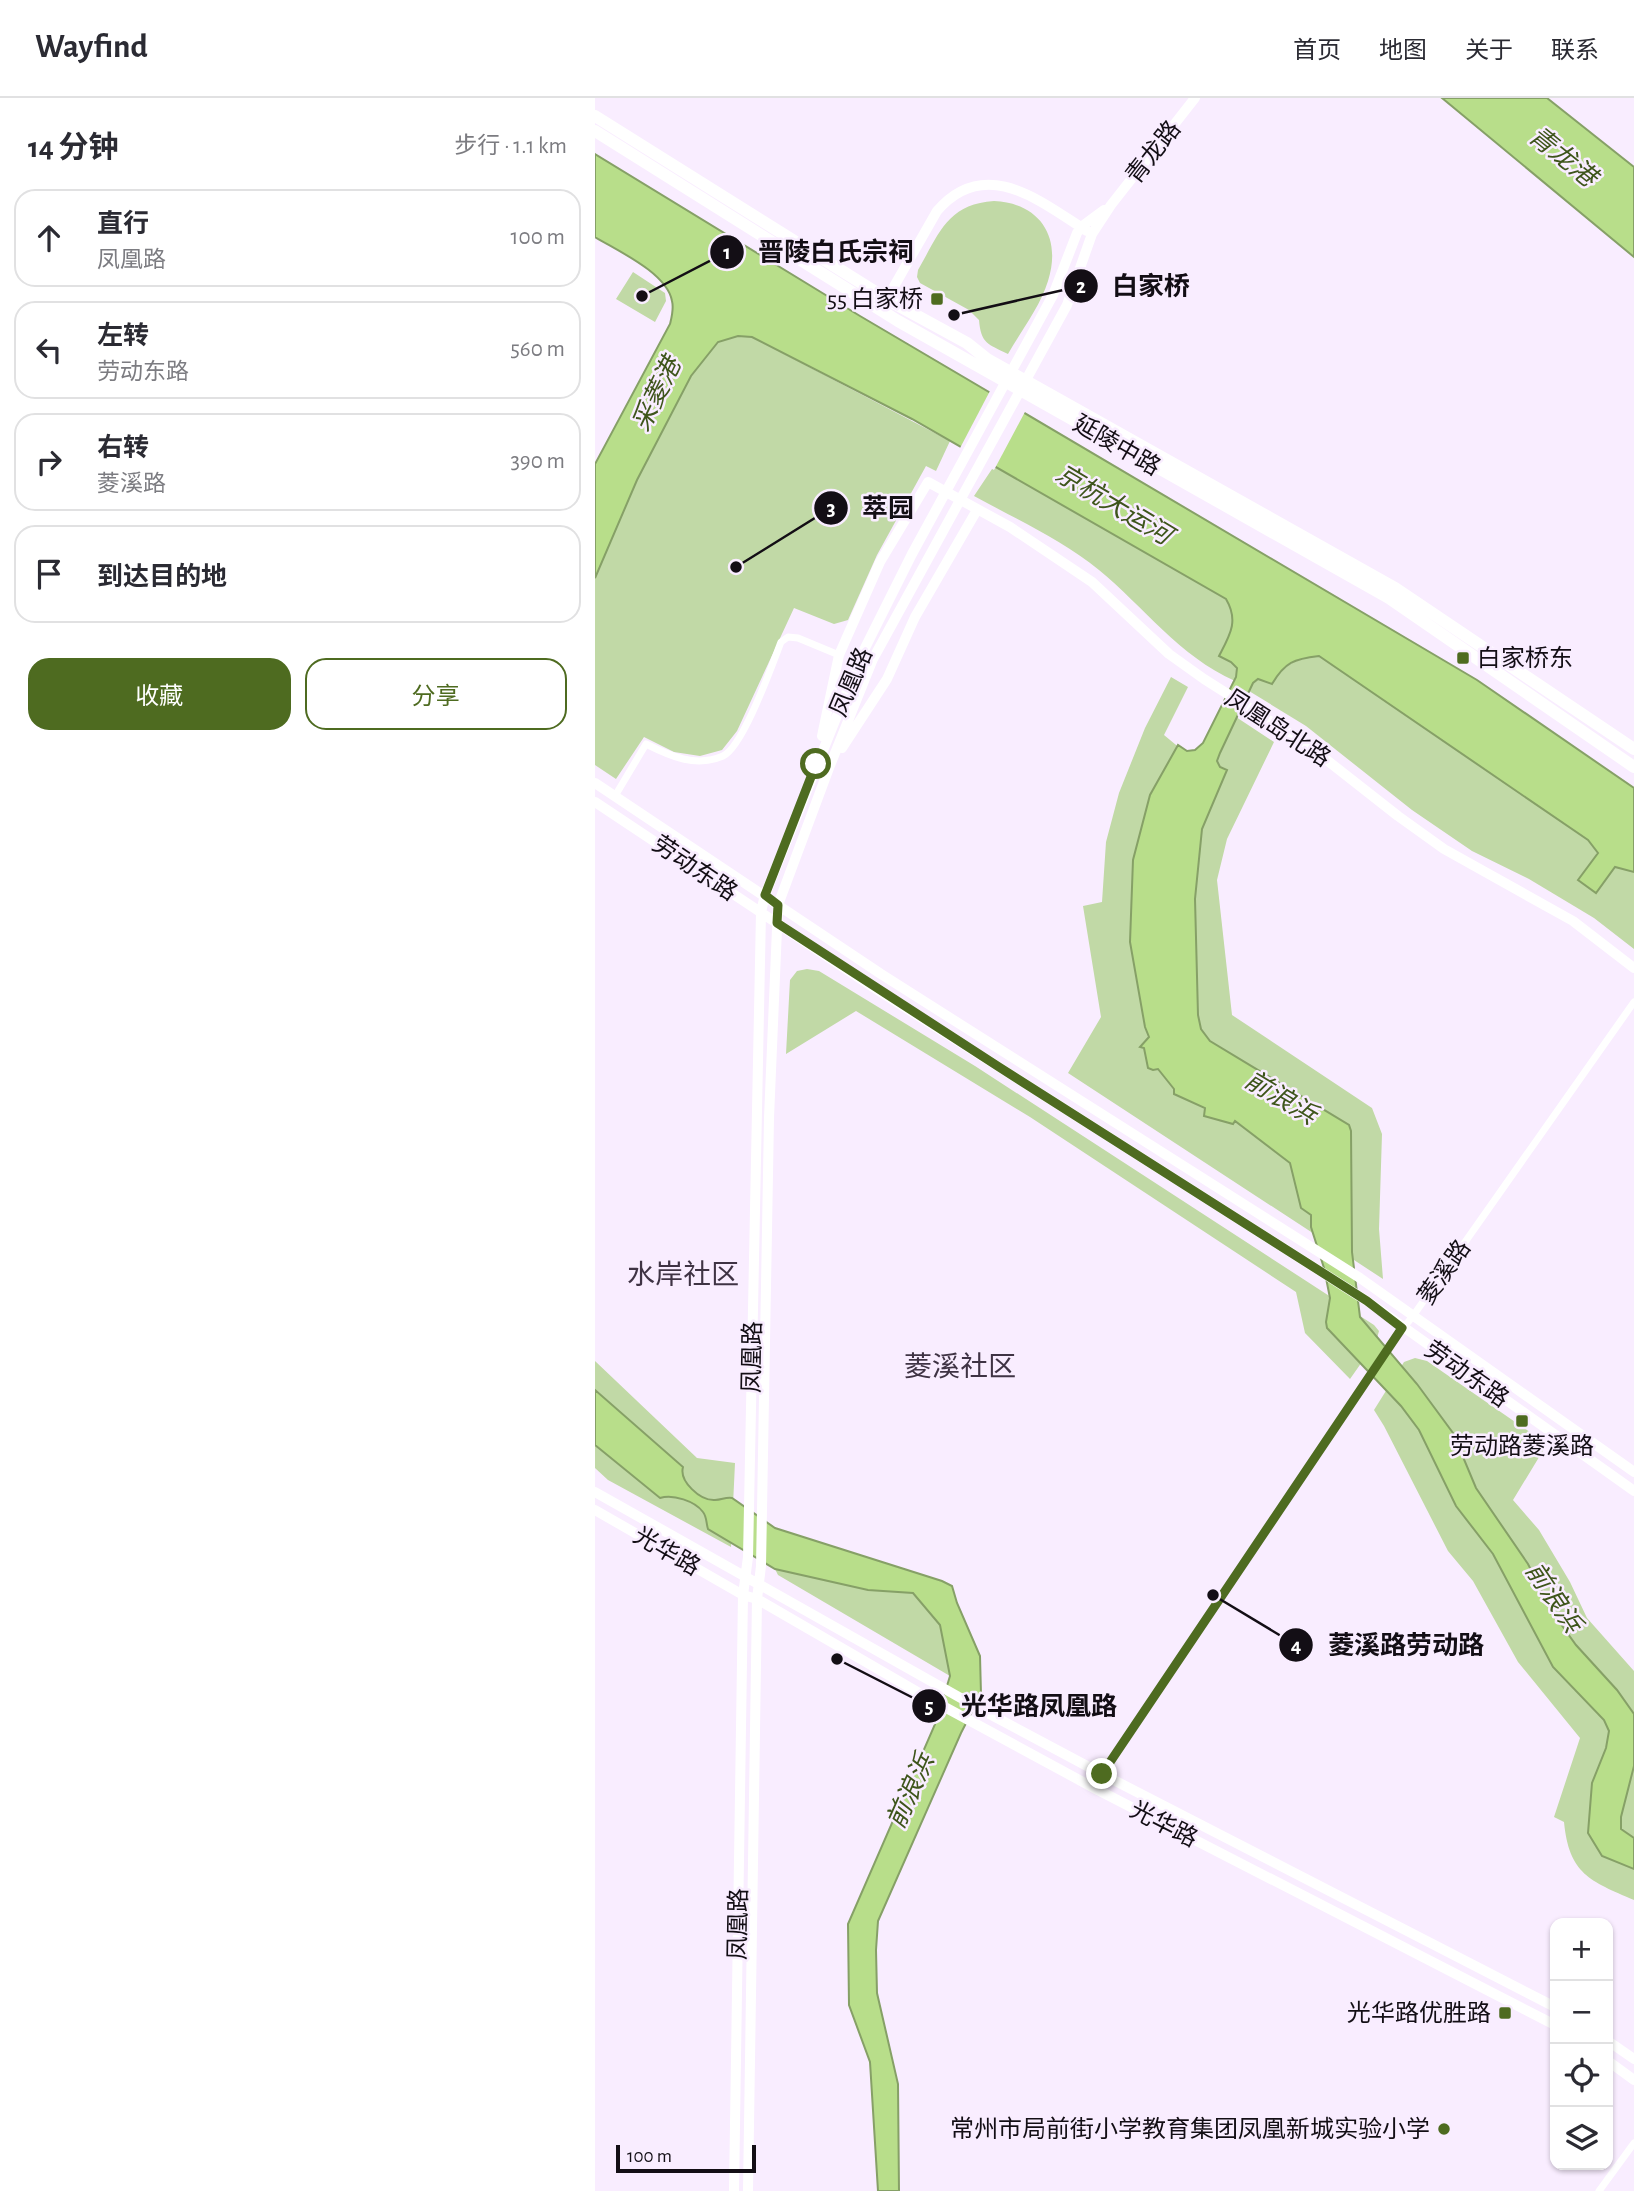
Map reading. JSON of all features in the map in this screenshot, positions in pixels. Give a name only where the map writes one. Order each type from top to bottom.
[{"type":"main road","name":"青龙路","points":[[1067,304],[1090,238],[1111,205],[1195,98]]},
{"type":"main road","name":"延陵中路","points":[[595,116],[886,304],[967,343],[987,359],[1395,588],[1634,749]]},
{"type":"main road","name":"延陵中路","points":[[595,131],[1389,598],[1634,767]]},
{"type":"main road","points":[[886,304],[942,211],[954,200],[968,193],[1005,192],[1028,200],[1090,238]]},
{"type":"main road","name":"青龙路","points":[[1079,230],[1111,205]]},
{"type":"main road","name":"凤凰路","points":[[734,2191],[743,1595],[748,1557],[761,912],[765,895],[816,764],[861,656],[912,554],[1053,295],[1079,230]]},
{"type":"main road","name":"凤凰路","points":[[748,2191],[757,1599],[761,1566],[769,1118],[778,905],[873,659],[1067,304]]},
{"type":"main road","name":"凤凰岛北路","points":[[839,655],[880,562],[928,482],[1010,527],[1092,582],[1169,654],[1305,743],[1398,817],[1444,849],[1512,885],[1573,922],[1634,968]]},
{"type":"main road","points":[[829,768],[887,679],[915,617],[977,510]]},
{"type":"main road","points":[[816,764],[839,655]]},
{"type":"main road","name":"劳动东路","points":[[595,783],[881,974],[1360,1278],[1634,1472]]},
{"type":"main road","name":"劳动东路","points":[[595,802],[907,1009],[1367,1301],[1634,1491]]},
{"type":"main road","name":"光华路","points":[[597,1492],[982,1710],[1550,2004]]},
{"type":"main road","name":"光华路","points":[[597,1512],[1094,1788],[1550,2022]]},
{"type":"main road","points":[[1612,2044],[1634,2059]]},
{"type":"main road","points":[[1613,2065],[1634,2080]]},
{"type":"street","points":[[615,796],[646,744],[673,758],[700,762],[725,755],[742,735],[781,642],[788,637],[798,638],[839,655]]},
{"type":"street","name":"菱溪路","points":[[1094,1788],[1391,1343],[1413,1316],[1634,1002]]},
{"type":"street","points":[[1599,2191],[1634,2143]]},
{"type":"shaded area","points":[[994,201],[1024,208],[1035,216],[1049,237],[1052,250],[1052,265],[1045,291],[1008,354],[984,339],[979,320],[969,310],[920,283],[917,277],[918,270],[946,223],[965,208]]},
{"type":"shaded area","points":[[633,272],[665,293],[666,301],[655,322],[616,299]]},
{"type":"shaded area","points":[[738,336],[752,337],[950,441],[936,471],[926,466],[877,555],[848,620],[834,624],[794,608],[737,731],[722,750],[700,756],[674,752],[644,737],[616,779],[595,765],[595,578],[637,480],[691,376],[718,342]]},
{"type":"shaded area","points":[[994,466],[1226,599],[1232,614],[1232,628],[1220,656],[1237,668],[1235,681],[1215,671],[1179,645],[1085,559],[974,496]]},
{"type":"shaded area","points":[[1319,656],[1588,840],[1598,853],[1596,893],[1615,866],[1634,872],[1634,949],[1594,918],[1529,879],[1472,851],[1412,810],[1306,726],[1249,691],[1258,679],[1272,683],[1281,671],[1291,664]]},
{"type":"shaded area","points":[[1171,677],[1188,687],[1164,735],[1193,759],[1233,715],[1274,742],[1227,839],[1217,880],[1232,1015],[1372,1108],[1382,1134],[1379,1229],[1383,1279],[1068,1073],[1101,1017],[1083,906],[1102,902],[1106,842],[1119,793],[1145,728]]},
{"type":"shaded area","points":[[797,971],[819,971],[975,1066],[1374,1325],[1379,1331],[1376,1342],[1350,1379],[1305,1333],[1296,1292],[1030,1117],[856,1011],[786,1054],[790,980]]},
{"type":"shaded area","points":[[1415,1358],[1427,1361],[1547,1444],[1513,1500],[1539,1530],[1570,1582],[1587,1618],[1634,1671],[1634,1900],[1594,1881],[1577,1865],[1567,1840],[1564,1822],[1554,1817],[1580,1738],[1518,1662],[1473,1581],[1448,1551],[1374,1410],[1404,1362]]},
{"type":"shaded area","points":[[595,1361],[697,1458],[735,1463],[731,1547],[608,1480],[595,1468]]},
{"type":"shaded area","points":[[775,1569],[866,1589],[913,1593],[940,1625],[950,1676],[778,1575]]},
{"type":"water","name":"青龙港","points":[[1442,98],[1547,98],[1634,167],[1634,257]]},
{"type":"water","points":[[595,154],[860,316],[1477,680],[1634,788],[1634,872],[1615,867],[1596,893],[1578,880],[1598,853],[1588,840],[1319,656],[1303,659],[1286,666],[1272,684],[1258,679],[1253,683],[1220,753],[1217,761],[1220,767],[1227,770],[1202,829],[1195,899],[1198,1015],[1201,1029],[1210,1041],[1349,1125],[1352,1252],[1360,1317],[1417,1384],[1453,1433],[1476,1488],[1528,1564],[1553,1613],[1634,1714],[1634,1766],[1621,1817],[1621,1829],[1634,1838],[1634,1869],[1602,1856],[1588,1833],[1592,1783],[1606,1748],[1609,1731],[1604,1720],[1553,1667],[1493,1554],[1456,1506],[1419,1430],[1401,1406],[1327,1328],[1330,1298],[1324,1268],[1311,1227],[1311,1215],[1301,1208],[1290,1163],[1235,1121],[1233,1124],[1204,1116],[1205,1108],[1174,1094],[1174,1089],[1158,1069],[1148,1068],[1144,1048],[1140,1047],[1149,1037],[1130,942],[1133,860],[1150,795],[1178,745],[1187,751],[1195,750],[1203,743],[1236,677],[1237,668],[1219,656],[1232,621],[1226,599],[912,419],[752,337],[738,336],[718,342],[691,376],[637,480],[595,578],[595,464],[670,324],[673,307],[668,291],[652,272],[595,237]]},
{"type":"water","name":"前浪浜","points":[[595,1390],[683,1467],[687,1484],[697,1494],[715,1500],[732,1498],[775,1528],[952,1586],[980,1656],[981,1694],[878,1921],[877,1993],[898,2084],[899,2191],[878,2191],[870,2062],[849,2005],[848,1924],[936,1722],[950,1676],[940,1625],[913,1593],[868,1590],[775,1569],[708,1529],[704,1514],[695,1505],[677,1498],[660,1498],[595,1445]]},
{"type":"pier","points":[[991,389],[1026,410],[994,470],[959,450]]},
{"type":"place","name":"晋陵白氏宗祠","points":[[642,296]]},
{"type":"place","name":"55 白家桥","points":[[937,299]]},
{"type":"place","name":"白家桥","points":[[954,315]]},
{"type":"place","name":"萃园","points":[[736,567]]},
{"type":"place","name":"白家桥东","points":[[1463,658]]},
{"type":"place","name":"劳动路菱溪路","points":[[1522,1421]]},
{"type":"place","name":"菱溪路劳动路","points":[[1213,1595]]},
{"type":"place","name":"光华路凤凰路","points":[[837,1659]]},
{"type":"place","name":"光华路优胜路","points":[[1505,2013]]},
{"type":"place","name":"常州市局前街小学教育集团凤凰新城实验小学","points":[[1444,2129]]},
{"type":"district","name":"水岸社区","points":[[683,1274]]},
{"type":"district","name":"菱溪社区","points":[[960,1366]]},
{"type":"route","points":[[816,764],[765,895],[778,905],[777,923],[1191,1191],[1367,1301],[1402,1328],[1102,1774]]},
{"type":"water label","name":"采菱港","points":[[656,394]]},
{"type":"water label","name":"京杭大运河","points":[[1114,504]]}]
